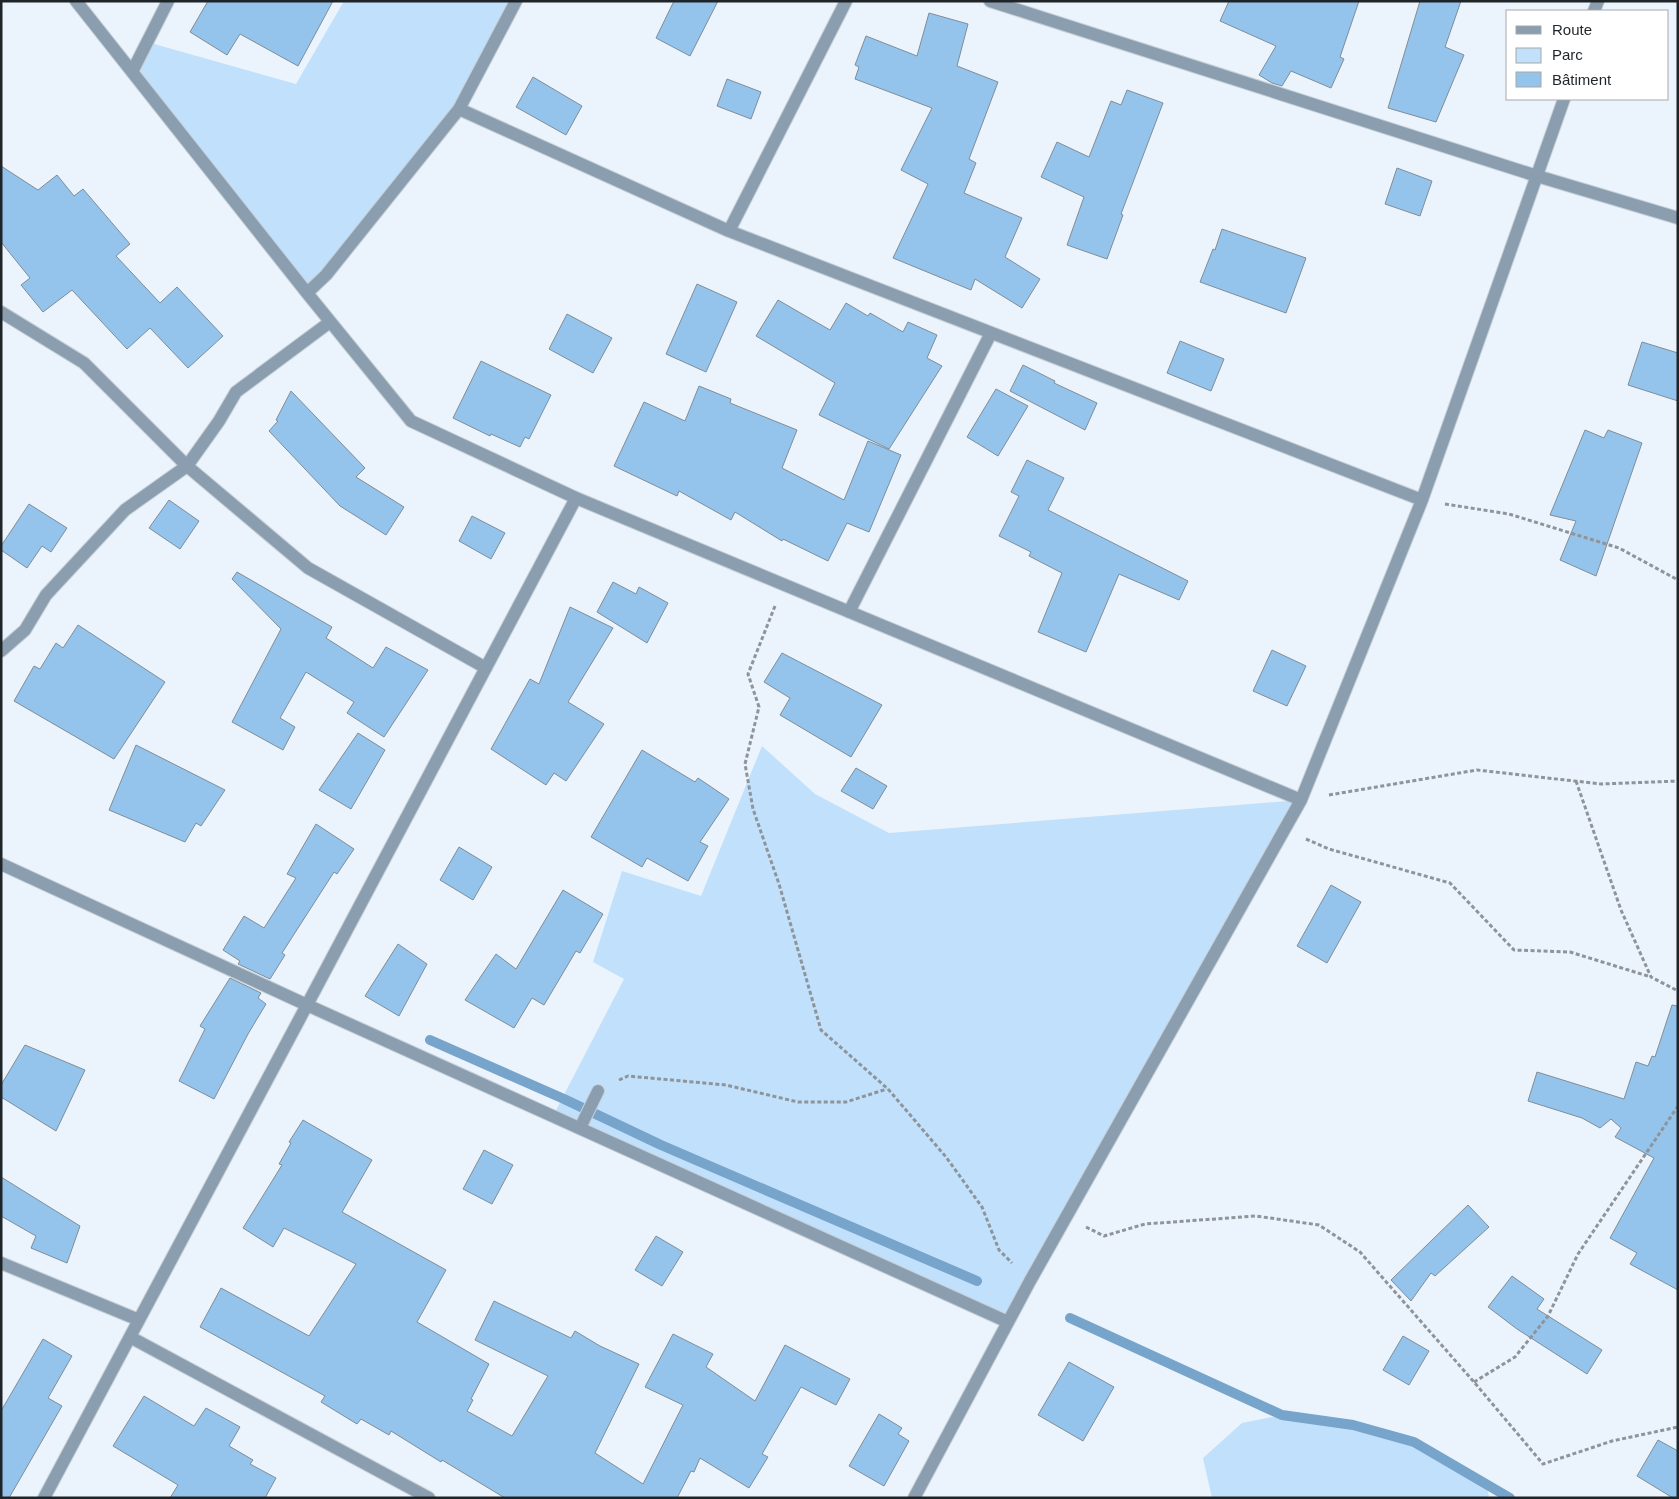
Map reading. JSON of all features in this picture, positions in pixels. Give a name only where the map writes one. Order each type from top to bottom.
[{"type":"street","points":[[76,1],[330,322],[411,421],[576,498],[1301,800]]},
{"type":"street","points":[[132,72],[168,1]]},
{"type":"street","points":[[307,293],[326,275],[459,109],[516,1]]},
{"type":"street","points":[[729,231],[846,1]]},
{"type":"street","points":[[990,1],[1537,176],[1678,218]]},
{"type":"street","points":[[914,1498],[1030,1281],[1301,800],[1422,500],[1564,100]]},
{"type":"street","points":[[459,109],[729,231],[1422,500]]},
{"type":"street","points":[[1,312],[84,363],[187,466],[308,568],[486,668]]},
{"type":"street","points":[[1,651],[25,630],[46,595],[125,510],[187,466],[219,421],[236,392],[330,322]]},
{"type":"street","points":[[849,612],[991,333]]},
{"type":"street","points":[[44,1498],[308,1005],[576,498]]},
{"type":"street","points":[[1,864],[1008,1322]]},
{"type":"street","points":[[580,1128],[598,1091]]},
{"type":"street","points":[[1,1263],[139,1320]]},
{"type":"street","points":[[130,1337],[429,1498]]},
{"type":"path","points":[[1422,500],[1508,514],[1609,545],[1678,580]]},
{"type":"path","points":[[783,584],[748,674],[759,707],[745,764],[753,809],[779,884],[821,1030],[888,1088],[946,1157],[982,1207],[999,1250],[1030,1281]]},
{"type":"path","points":[[1301,800],[1477,770],[1601,784],[1678,781]]},
{"type":"path","points":[[1576,781],[1621,910],[1651,977]]},
{"type":"path","points":[[1284,830],[1329,849],[1450,883],[1514,950],[1570,952],[1651,977],[1678,991]]},
{"type":"path","points":[[598,1091],[628,1076],[726,1084],[798,1102],[846,1102],[888,1088]]},
{"type":"path","points":[[1474,1382],[1515,1357],[1548,1316],[1578,1254],[1678,1106]]},
{"type":"path","points":[[1066,1218],[1104,1236],[1145,1224],[1256,1216],[1319,1226],[1360,1252],[1543,1464],[1612,1441],[1678,1427]]},
{"type":"green space","points":[[344,1],[516,1],[459,109],[307,293],[132,72],[147,42],[296,84]]},
{"type":"green space","points":[[762,746],[815,794],[889,833],[1301,800],[1008,1322],[553,1116],[624,979],[593,962],[622,871],[701,896]]},
{"type":"green space","points":[[1282,1415],[1353,1425],[1414,1442],[1487,1484],[1489,1498],[1212,1498],[1203,1458],[1242,1423]]},
{"type":"building","points":[[208,1],[333,1],[298,66],[240,34],[227,55],[190,32]]},
{"type":"building","points":[[674,1],[718,1],[690,56],[656,38]]},
{"type":"building","points":[[1229,1],[1359,1],[1340,57],[1344,59],[1331,88],[1291,71],[1282,86],[1272,83],[1259,75],[1276,46],[1220,21]]},
{"type":"building","points":[[1420,1],[1461,1],[1445,47],[1464,55],[1436,122],[1388,108]]},
{"type":"building","points":[[929,13],[968,24],[957,66],[998,82],[969,159],[976,163],[964,193],[1022,218],[1005,257],[1040,279],[1022,308],[975,279],[971,290],[893,258],[928,184],[901,170],[932,108],[855,79],[859,67],[855,65],[866,36],[917,56]]},
{"type":"building","points":[[533,77],[582,106],[566,135],[516,107]]},
{"type":"building","points":[[727,79],[761,92],[751,119],[717,106]]},
{"type":"building","points":[[1127,90],[1163,103],[1121,214],[1123,215],[1107,259],[1067,245],[1084,197],[1041,177],[1057,142],[1089,157],[1111,101],[1121,105]]},
{"type":"building","points":[[1,166],[38,190],[57,175],[74,196],[83,189],[130,244],[116,256],[160,303],[177,287],[223,336],[188,368],[150,328],[127,349],[72,290],[43,312],[21,285],[30,278],[1,242]]},
{"type":"building","points":[[1397,168],[1432,181],[1420,216],[1385,204]]},
{"type":"building","points":[[1222,229],[1306,258],[1286,313],[1200,282],[1213,249],[1215,250]]},
{"type":"building","points":[[697,284],[737,302],[706,372],[666,354]]},
{"type":"building","points":[[778,300],[830,330],[846,303],[868,316],[870,313],[903,332],[908,322],[937,335],[927,358],[942,366],[889,449],[819,415],[835,383],[756,336]]},
{"type":"building","points":[[567,314],[612,338],[593,373],[549,349]]},
{"type":"building","points":[[1180,341],[1224,359],[1211,391],[1167,373]]},
{"type":"building","points":[[1642,342],[1678,353],[1678,401],[1628,385]]},
{"type":"building","points":[[481,361],[551,395],[529,439],[525,437],[520,447],[491,434],[490,436],[453,418]]},
{"type":"building","points":[[1023,365],[1055,381],[1054,383],[1097,403],[1085,430],[1010,391]]},
{"type":"building","points":[[699,386],[731,399],[730,403],[797,430],[782,468],[844,500],[868,441],[901,455],[869,532],[847,523],[828,561],[783,539],[782,541],[735,512],[731,520],[679,491],[677,496],[614,466],[644,402],[685,421]]},
{"type":"building","points":[[996,389],[1028,406],[998,456],[967,437]]},
{"type":"building","points":[[291,391],[365,468],[356,477],[404,507],[386,535],[340,506],[269,431],[278,421],[276,420]]},
{"type":"building","points":[[1585,430],[1604,438],[1608,430],[1642,443],[1596,576],[1560,560],[1576,521],[1550,515]]},
{"type":"building","points":[[1027,460],[1064,478],[1048,510],[1188,581],[1179,600],[1119,574],[1086,652],[1038,632],[1062,573],[1029,556],[1031,552],[999,536],[1019,496],[1011,492]]},
{"type":"building","points":[[169,500],[199,521],[180,549],[149,528]]},
{"type":"building","points":[[29,504],[67,528],[51,552],[42,546],[27,568],[1,550],[1,546]]},
{"type":"building","points":[[472,516],[505,533],[491,559],[459,541]]},
{"type":"building","points":[[237,572],[332,627],[326,638],[373,668],[386,647],[428,670],[384,737],[347,713],[354,702],[306,672],[280,718],[295,727],[283,750],[232,722],[281,629],[232,579]]},
{"type":"building","points":[[613,582],[636,594],[639,587],[668,603],[647,643],[597,612]]},
{"type":"building","points":[[570,607],[613,628],[568,702],[604,724],[566,781],[554,773],[546,785],[491,749],[530,679],[539,684]]},
{"type":"building","points":[[78,625],[165,682],[114,759],[14,701],[34,666],[40,669],[56,643],[63,648]]},
{"type":"building","points":[[1272,650],[1306,666],[1287,706],[1253,691]]},
{"type":"building","points":[[782,653],[882,705],[851,757],[780,715],[790,698],[764,682]]},
{"type":"building","points":[[358,733],[385,750],[351,809],[319,790]]},
{"type":"building","points":[[136,745],[225,790],[201,826],[196,823],[185,842],[109,810]]},
{"type":"building","points":[[642,750],[695,782],[698,778],[729,799],[700,842],[708,846],[688,881],[647,858],[642,867],[591,837]]},
{"type":"building","points":[[856,768],[887,786],[873,809],[841,791]]},
{"type":"building","points":[[316,824],[354,849],[337,874],[334,872],[282,953],[285,955],[270,979],[238,964],[240,961],[223,950],[244,916],[264,928],[296,878],[287,874]]},
{"type":"building","points":[[459,847],[492,867],[473,900],[440,880]]},
{"type":"building","points":[[1331,885],[1361,902],[1327,963],[1297,946]]},
{"type":"building","points":[[563,890],[603,914],[580,953],[576,951],[544,1005],[532,998],[514,1028],[465,1000],[496,954],[516,969]]},
{"type":"building","points":[[398,944],[427,964],[399,1016],[365,996]]},
{"type":"building","points":[[230,978],[261,993],[258,998],[266,1004],[214,1099],[179,1081],[205,1029],[200,1026]]},
{"type":"building","points":[[1672,1005],[1678,1006],[1678,1290],[1630,1264],[1637,1253],[1610,1238],[1654,1158],[1615,1137],[1621,1128],[1611,1119],[1600,1128],[1582,1118],[1528,1101],[1537,1072],[1624,1099],[1636,1062],[1648,1066],[1652,1056],[1655,1057]]},
{"type":"building","points":[[25,1045],[85,1070],[56,1131],[1,1097],[1,1085]]},
{"type":"building","points":[[303,1120],[372,1160],[342,1212],[446,1270],[417,1322],[489,1364],[467,1411],[512,1436],[548,1376],[475,1340],[494,1301],[571,1338],[575,1331],[600,1346],[639,1364],[595,1453],[643,1484],[683,1405],[645,1387],[673,1334],[713,1354],[706,1367],[755,1401],[785,1345],[850,1379],[836,1405],[801,1387],[762,1454],[768,1457],[749,1488],[700,1458],[694,1472],[691,1471],[677,1498],[505,1498],[391,1431],[389,1435],[361,1419],[357,1424],[321,1402],[325,1396],[200,1327],[221,1288],[309,1336],[356,1264],[284,1228],[273,1247],[243,1228],[282,1165],[279,1164],[291,1143],[289,1142]]},
{"type":"building","points":[[484,1150],[513,1165],[492,1204],[463,1189]]},
{"type":"building","points":[[1,1177],[80,1226],[67,1263],[31,1248],[36,1236],[1,1216]]},
{"type":"building","points":[[1468,1205],[1489,1227],[1435,1276],[1431,1273],[1411,1301],[1391,1280]]},
{"type":"building","points":[[656,1236],[683,1252],[662,1286],[635,1270]]},
{"type":"building","points":[[1512,1276],[1544,1299],[1537,1309],[1602,1350],[1587,1374],[1517,1329],[1488,1307]]},
{"type":"building","points":[[1403,1336],[1429,1351],[1409,1385],[1383,1370]]},
{"type":"building","points":[[43,1339],[72,1356],[48,1398],[62,1406],[9,1498],[1,1498],[1,1411]]},
{"type":"building","points":[[1069,1362],[1114,1387],[1083,1441],[1038,1415]]},
{"type":"building","points":[[144,1396],[194,1426],[206,1408],[240,1427],[229,1446],[253,1460],[250,1464],[276,1478],[265,1498],[170,1498],[178,1485],[113,1446]]},
{"type":"building","points":[[879,1414],[902,1428],[898,1434],[909,1441],[884,1486],[849,1466]]},
{"type":"building","points":[[1658,1440],[1678,1451],[1678,1498],[1673,1498],[1637,1476]]},
{"type":"waterway","points":[[430,1040],[564,1099],[661,1145],[977,1281]]},
{"type":"waterway","points":[[1070,1318],[1282,1415],[1353,1425],[1414,1442],[1510,1498]]}]
